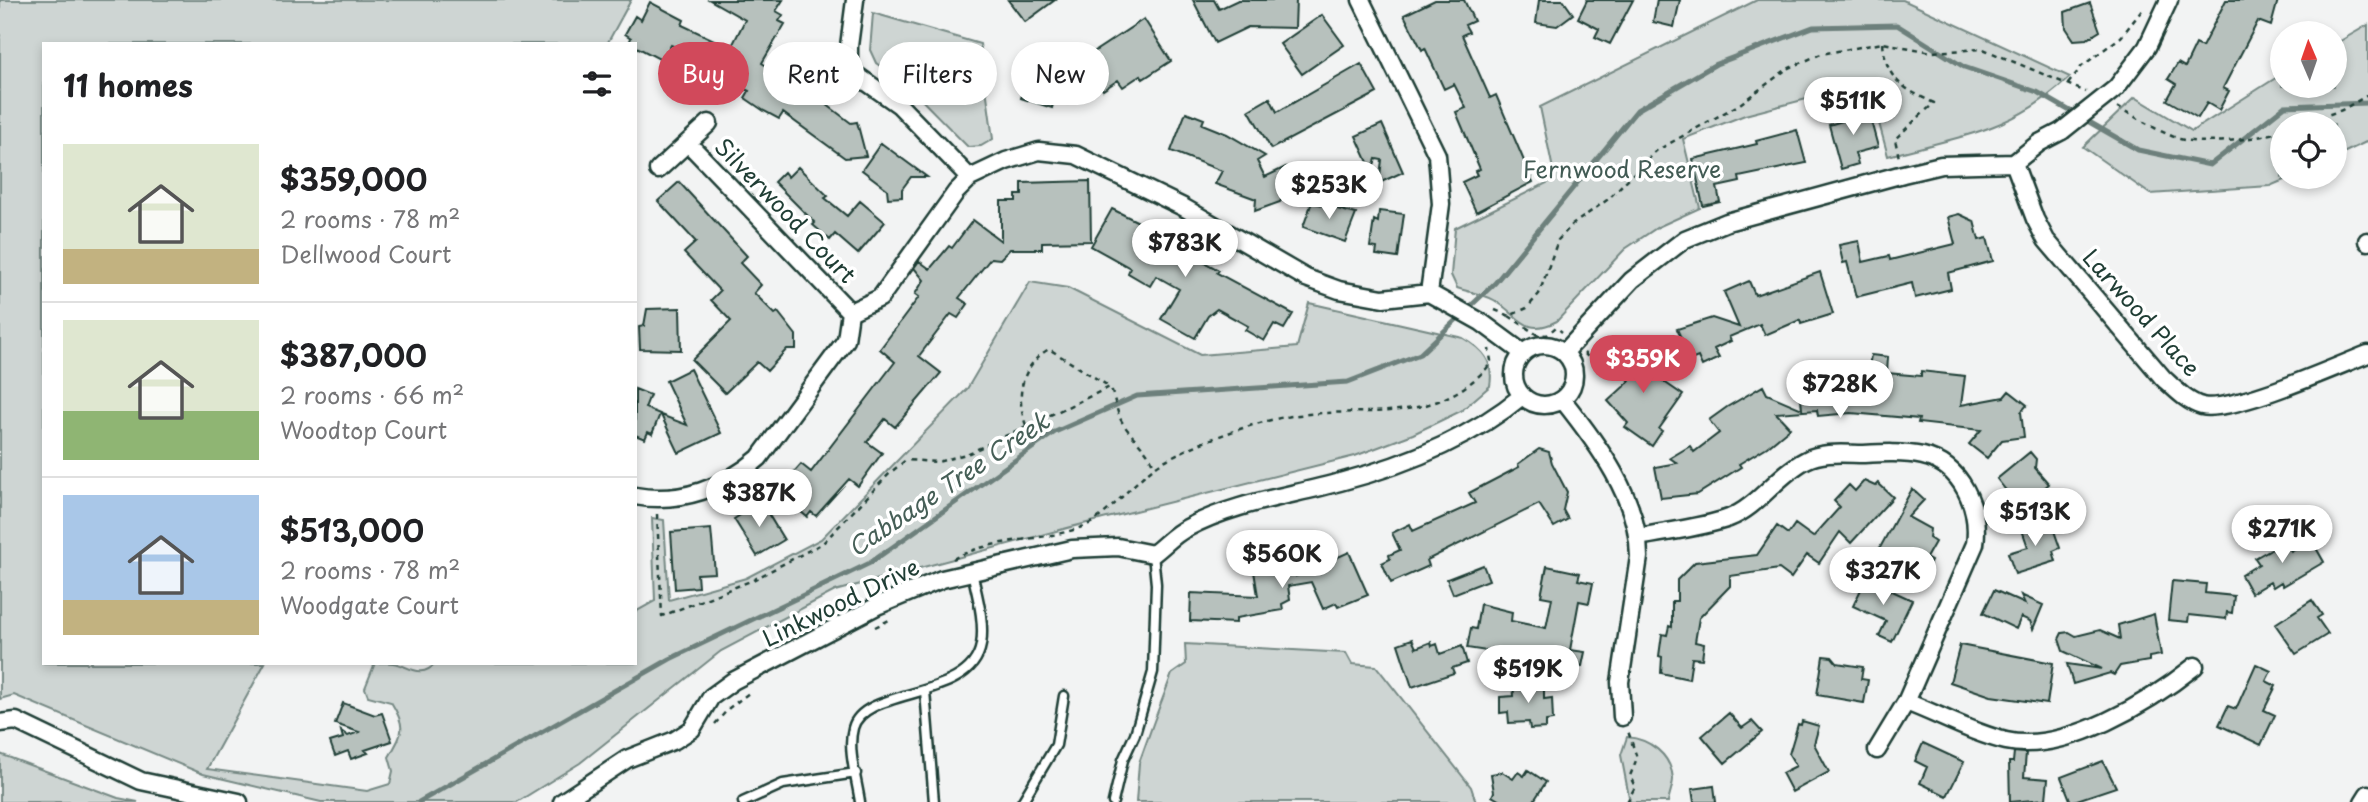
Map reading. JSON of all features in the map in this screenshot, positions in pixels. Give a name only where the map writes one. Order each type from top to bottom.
[{"type":"street","points":[[855,0],[849,46],[849,61],[855,74],[899,105],[970,178]]},
{"type":"street","points":[[1361,0],[1437,155],[1441,204],[1429,293]]},
{"type":"street","points":[[1569,348],[1539,346],[1523,354],[1514,370],[1514,380],[1522,396],[1538,404],[1562,399],[1569,393],[1574,376],[1569,348],[1632,279],[1685,239],[1727,222],[1903,174],[1941,166],[2014,163],[2039,143],[2062,131],[2116,88],[2147,47],[2168,0]]},
{"type":"street","name":"Silverwood Court","points":[[658,170],[709,123]]},
{"type":"street","name":"Silverwood Court","points":[[688,143],[850,312]]},
{"type":"street","points":[[637,496],[656,500],[695,496],[745,471],[759,458],[846,340],[850,312],[880,298],[956,192],[970,178],[1006,160],[1039,151],[1076,155],[1183,207],[1306,278],[1339,290],[1383,298],[1429,293],[1481,322],[1523,354]]},
{"type":"street","name":"Larwood Place","points":[[2014,163],[2046,240],[2163,377],[2181,394],[2203,405],[2230,405],[2368,354]]},
{"type":"street","points":[[1153,554],[1185,528],[1223,513],[1348,480],[1433,450],[1496,418],[1522,396]]},
{"type":"street","points":[[1562,399],[1598,445],[1632,513],[1639,537],[1639,557],[1620,682],[1622,717]]},
{"type":"street","points":[[1639,537],[1726,519],[1740,513],[1805,460],[1824,454],[1903,453],[1926,457],[1948,468],[1965,487],[1975,510],[1975,544],[1906,702],[1877,750]]},
{"type":"street","name":"Linkwood Drive","points":[[562,802],[627,759],[675,740],[692,729],[711,697],[733,681],[879,604],[942,579],[1072,549],[1118,547],[1153,554]]},
{"type":"street","points":[[1906,702],[2007,741],[2067,739],[2159,694],[2195,666]]},
{"type":"street","points":[[0,723],[16,721],[141,781],[239,802]]},
{"type":"street","points":[[2363,802],[2368,794]]},
{"type":"lane","points":[[1113,802],[1123,760],[1135,734],[1153,672],[1156,584],[1153,554]]},
{"type":"lane","points":[[860,802],[852,740],[857,719],[870,708],[925,691],[967,670],[981,648],[982,622],[972,572]]},
{"type":"lane","points":[[925,691],[934,802]]},
{"type":"lane","points":[[1022,802],[1056,745],[1063,696]]},
{"type":"lane","points":[[743,802],[783,784],[856,773]]},
{"type":"path","points":[[2068,83],[2082,66],[2122,37],[2143,9]]},
{"type":"path","points":[[1882,43],[1884,65],[1902,88],[1934,103],[1895,139],[1903,174]]},
{"type":"path","points":[[1509,316],[1527,308],[1539,294],[1558,240],[1572,225],[1607,200],[1656,151],[1740,104],[1787,69],[1837,50],[1882,43],[1932,52],[1947,50]]},
{"type":"path","points":[[2336,112],[2366,97]]},
{"type":"path","points":[[2215,140],[2270,135]]},
{"type":"path","points":[[1486,304],[1536,334],[1547,335],[1556,327],[1569,348],[1590,359]]},
{"type":"path","points":[[951,560],[973,548],[1090,524],[1154,467],[1237,429],[1287,416],[1387,414],[1446,398],[1487,368],[1491,360],[1486,345]]},
{"type":"path","points":[[1026,427],[1021,414],[1022,380],[1040,354],[1049,349],[1110,387],[1119,417],[1129,434],[1152,458],[1154,467]]},
{"type":"path","points":[[656,500],[662,616],[753,580],[823,543],[891,472],[906,460],[938,462],[969,453],[1110,387]]},
{"type":"path","points":[[870,630],[894,618]]},
{"type":"path","points":[[714,726],[729,708],[751,691]]},
{"type":"path","points":[[1622,717],[1637,758],[1630,776],[1635,788],[1627,802]]},
{"type":"green space","points":[[0,0],[631,0],[608,42],[42,42],[42,665],[264,665],[207,769],[367,791],[390,784],[393,771],[389,757],[400,735],[401,724],[391,702],[368,696],[365,688],[374,665],[399,665],[425,671],[434,665],[637,665],[637,611],[655,601],[652,518],[664,520],[669,600],[746,578],[821,539],[967,389],[1030,282],[1068,288],[1200,355],[1297,347],[1309,303],[1463,338],[1477,347],[1489,363],[1490,386],[1461,411],[1413,434],[1355,456],[1071,527],[835,591],[721,651],[580,763],[517,802],[321,802],[203,774],[14,695],[0,699]]},
{"type":"green space","name":"Fernwood Reserve","points":[[1757,0],[1903,0],[2070,77],[2049,95],[2007,120],[1962,136],[1888,156],[1868,83],[1745,115],[1683,139],[1700,208],[1658,227],[1625,249],[1557,321],[1546,326],[1529,326],[1494,300],[1457,288],[1451,275],[1455,228],[1555,179],[1540,107]]},
{"type":"green space","points":[[873,13],[973,42],[878,42],[878,64],[870,50]]},
{"type":"green space","points":[[2368,25],[2368,141],[2347,151],[2347,112],[2270,112],[2270,186],[2150,194],[2083,147],[2135,97],[2192,131],[2270,82],[2270,98],[2347,98],[2347,37]]},
{"type":"green space","points":[[927,105],[988,105],[993,139],[981,146],[968,147]]},
{"type":"green space","points":[[1185,644],[1346,653],[1352,664],[1376,666],[1471,787],[1476,802],[1136,802],[1139,763],[1172,674],[1186,664]]},
{"type":"green space","points":[[1627,737],[1658,749],[1668,762],[1673,779],[1668,802],[1630,802],[1621,755]]},
{"type":"green space","points":[[0,754],[118,798],[138,802],[0,802]]},
{"type":"building","points":[[710,0],[783,0],[776,11],[783,15],[779,21],[785,24],[774,42],[763,42],[763,105],[827,105],[851,123],[857,122],[866,156],[845,158],[783,113],[779,119],[749,101],[749,42],[734,42],[745,20]]},
{"type":"building","points":[[1008,0],[1055,0],[1025,22]]},
{"type":"building","points":[[1193,0],[1214,0],[1219,9],[1238,0],[1296,0],[1295,28],[1248,27],[1215,43]]},
{"type":"building","points":[[1435,0],[1464,0],[1474,21],[1465,25],[1469,32],[1462,35],[1490,98],[1496,95],[1533,182],[1476,212],[1462,182],[1477,175],[1475,171],[1480,169],[1456,112],[1466,108],[1454,84],[1444,89],[1425,48],[1422,50],[1404,15]]},
{"type":"building","points":[[1539,0],[1563,0],[1573,14],[1557,26],[1536,23]]},
{"type":"building","points":[[1587,0],[1633,0],[1610,44],[1595,37],[1599,29],[1578,18]]},
{"type":"building","points":[[1657,0],[1680,0],[1674,27],[1653,22]]},
{"type":"building","points":[[2226,0],[2278,0],[2270,26],[2258,21],[2223,88],[2229,91],[2219,110],[2207,103],[2198,118],[2167,100],[2176,84],[2168,79],[2178,63],[2185,67],[2196,44],[2202,47]]},
{"type":"building","points":[[650,2],[684,20],[682,25],[718,42],[658,42],[658,58],[637,47],[637,42],[629,42],[631,38],[625,34],[635,16],[641,20]]},
{"type":"building","points":[[2090,3],[2100,31],[2087,39],[2074,40],[2066,28],[2065,12]]},
{"type":"building","points":[[1322,15],[1344,45],[1302,74],[1280,44]]},
{"type":"building","points":[[1144,19],[1171,61],[1143,79],[1141,75],[1123,87],[1118,80],[1109,86],[1109,42]]},
{"type":"building","points":[[1361,64],[1377,93],[1271,149],[1249,110],[1270,98],[1277,112]]},
{"type":"building","points":[[1868,110],[1878,147],[1855,153],[1858,164],[1841,169],[1829,125],[1842,121],[1841,117]]},
{"type":"building","points":[[1186,112],[1204,119],[1202,124],[1227,134],[1265,156],[1257,161],[1265,177],[1286,167],[1296,173],[1280,202],[1255,211],[1256,199],[1215,184],[1222,171],[1171,151]]},
{"type":"building","points":[[1382,124],[1403,172],[1379,183],[1382,160],[1376,159],[1372,171],[1356,136]]},
{"type":"building","points":[[1797,130],[1806,163],[1739,177],[1740,182],[1717,187],[1720,202],[1703,206],[1693,159],[1757,144],[1756,141]]},
{"type":"building","points":[[881,143],[927,177],[911,177],[902,189],[902,197],[888,198],[887,189],[862,170]]},
{"type":"building","points":[[798,167],[828,196],[825,198],[847,216],[860,201],[885,222],[858,254],[835,234],[830,240],[774,182],[784,172],[788,177]]},
{"type":"building","points":[[1090,181],[1091,241],[1042,242],[1042,249],[1010,249],[1000,259],[991,258],[959,298],[968,304],[958,318],[951,314],[919,356],[941,373],[895,427],[885,419],[867,442],[882,453],[858,486],[849,479],[816,516],[811,512],[807,517],[777,491],[801,464],[811,472],[895,362],[880,349],[919,297],[915,294],[924,280],[914,268],[919,261],[930,269],[949,246],[952,248],[973,220],[1001,241],[1001,201],[1016,201],[1016,195],[1022,195],[1022,183]]},
{"type":"building","points":[[679,182],[747,256],[740,263],[761,285],[754,293],[775,314],[778,312],[796,335],[796,349],[787,349],[767,371],[757,362],[725,393],[692,360],[731,321],[711,300],[720,291],[684,253],[696,242],[658,201]]},
{"type":"building","points":[[1312,202],[1356,214],[1345,242],[1303,227]]},
{"type":"building","points":[[1112,209],[1175,240],[1172,245],[1293,314],[1284,329],[1274,324],[1264,341],[1245,330],[1248,326],[1217,309],[1208,316],[1195,338],[1161,319],[1179,289],[1156,276],[1150,286],[1128,273],[1130,268],[1091,246]]},
{"type":"building","points":[[1379,211],[1404,214],[1398,258],[1376,255],[1377,248],[1370,247],[1374,220],[1378,222]]},
{"type":"building","points":[[1959,214],[1974,221],[1979,240],[1987,238],[1993,261],[1948,273],[1951,289],[1915,298],[1912,283],[1856,297],[1847,262],[1843,263],[1839,245],[1859,241],[1863,262],[1889,256],[1890,260],[1955,244],[1948,217]]},
{"type":"building","points":[[1820,272],[1833,314],[1801,324],[1800,320],[1765,335],[1760,324],[1729,337],[1731,341],[1714,349],[1719,358],[1702,366],[1698,357],[1691,360],[1677,329],[1712,318],[1739,327],[1724,292],[1749,281],[1755,295]]},
{"type":"building","points":[[680,308],[681,350],[640,349],[639,327],[644,326],[647,309]]},
{"type":"building","points":[[1639,340],[1658,361],[1647,370],[1683,395],[1659,429],[1662,431],[1652,446],[1625,427],[1628,423],[1608,401],[1630,381],[1614,362]]},
{"type":"building","points":[[1871,355],[1888,357],[1887,373],[1921,376],[1921,371],[1965,376],[1961,405],[2004,397],[2009,391],[2027,405],[2021,412],[2024,437],[2002,440],[1987,458],[1969,444],[1981,430],[1918,423],[1919,419],[1851,413],[1818,416],[1817,410],[1776,413],[1790,428],[1767,447],[1739,464],[1741,467],[1698,494],[1661,498],[1655,467],[1677,463],[1670,458],[1690,446],[1694,452],[1719,433],[1709,420],[1727,407],[1763,386],[1767,394],[1802,409],[1800,389],[1816,388],[1815,382],[1867,378]]},
{"type":"building","points":[[690,369],[721,433],[679,453],[661,415],[687,425],[666,381]]},
{"type":"building","points":[[637,390],[650,395],[645,408],[660,414],[652,434],[648,432],[645,439],[637,436]]},
{"type":"building","points":[[1539,449],[1549,452],[1567,492],[1563,510],[1568,519],[1554,527],[1539,504],[1427,560],[1429,566],[1391,583],[1382,563],[1390,559],[1389,555],[1400,550],[1392,533],[1410,524],[1413,531],[1475,503],[1469,493],[1519,467],[1518,464]]},
{"type":"building","points":[[2030,452],[2036,459],[2035,468],[2049,484],[2020,508],[1997,479]]},
{"type":"building","points":[[1864,481],[1875,486],[1878,483],[1893,497],[1851,543],[1840,532],[1819,563],[1807,555],[1791,578],[1779,569],[1730,576],[1730,586],[1699,618],[1695,642],[1704,644],[1702,659],[1692,658],[1689,679],[1661,673],[1662,657],[1659,656],[1662,634],[1667,635],[1669,626],[1672,627],[1672,601],[1677,601],[1677,580],[1695,562],[1757,555],[1777,526],[1788,534],[1795,524],[1813,537],[1840,507],[1834,501],[1849,485],[1855,491]]},
{"type":"building","points":[[1912,489],[1924,500],[1908,517],[1930,529],[1929,538],[1935,542],[1926,558],[1931,561],[1921,580],[1876,555]]},
{"type":"building","points":[[761,502],[784,540],[757,556],[734,519]]},
{"type":"building","points":[[2043,520],[2047,530],[2053,528],[2060,548],[2053,551],[2056,561],[2015,574],[2008,553],[2028,547],[2021,527]]},
{"type":"building","points":[[711,529],[715,573],[697,574],[698,587],[675,589],[671,532]]},
{"type":"building","points":[[2311,539],[2324,562],[2283,586],[2281,582],[2273,587],[2270,582],[2251,593],[2241,575],[2259,564],[2255,558],[2285,541],[2291,551]]},
{"type":"building","points":[[1349,552],[1368,595],[1338,607],[1336,603],[1323,609],[1311,582],[1288,586],[1290,600],[1282,604],[1283,610],[1236,618],[1236,623],[1190,621],[1191,593],[1258,596],[1253,565],[1293,558],[1296,576]]},
{"type":"building","points":[[1483,565],[1489,580],[1453,594],[1447,579]]},
{"type":"building","points":[[1547,566],[1580,573],[1578,580],[1593,583],[1589,603],[1579,601],[1570,650],[1585,652],[1582,666],[1467,648],[1471,628],[1476,629],[1480,604],[1512,612],[1511,621],[1546,628],[1552,598],[1541,596]]},
{"type":"building","points":[[1866,579],[1912,600],[1892,642],[1879,636],[1886,621],[1853,606]]},
{"type":"building","points":[[2172,581],[2206,584],[2205,593],[2234,596],[2232,613],[2227,612],[2226,619],[2189,615],[2188,622],[2168,620]]},
{"type":"building","points":[[1994,590],[2025,604],[2021,595],[2043,605],[2033,629],[2030,621],[2021,617],[2016,629],[1983,613]]},
{"type":"building","points":[[2312,600],[2322,615],[2317,618],[2328,634],[2296,654],[2275,624]]},
{"type":"building","points":[[2154,614],[2161,655],[2149,657],[2149,661],[2120,666],[2114,675],[2110,673],[2073,684],[2067,664],[2102,669],[2063,651],[2059,639],[2062,633],[2069,632],[2076,636],[2100,630],[2120,639],[2118,625]]},
{"type":"building","points":[[1412,639],[1416,648],[1431,642],[1432,646],[1437,644],[1440,654],[1462,646],[1467,663],[1452,668],[1454,673],[1412,687],[1398,644]]},
{"type":"building","points":[[1960,645],[2053,663],[2047,704],[1991,696],[1950,682]]},
{"type":"building","points":[[1823,656],[1832,657],[1837,663],[1863,667],[1861,679],[1868,680],[1864,703],[1817,695]]},
{"type":"building","points":[[2256,664],[2271,671],[2266,681],[2276,686],[2264,710],[2275,715],[2261,745],[2219,725],[2228,706],[2236,709]]},
{"type":"building","points":[[1544,681],[1544,699],[1552,698],[1553,720],[1546,721],[1546,728],[1530,729],[1529,722],[1509,723],[1508,712],[1500,713],[1500,697],[1514,696],[1513,682]]},
{"type":"building","points":[[343,703],[375,715],[382,713],[392,741],[365,750],[368,753],[351,759],[348,751],[335,756],[330,742],[343,738],[341,731],[348,736],[359,732],[335,724]]},
{"type":"building","points":[[1729,713],[1742,728],[1752,721],[1762,732],[1725,763],[1702,736]]},
{"type":"building","points":[[1802,721],[1819,726],[1814,744],[1829,772],[1792,792],[1782,773],[1796,766],[1789,754],[1798,724],[1801,725]]},
{"type":"building","points":[[1923,743],[1964,762],[1947,796],[1920,783],[1927,767],[1915,761]]},
{"type":"building","points":[[2014,752],[2026,753],[2024,777],[2048,779],[2046,799],[2010,802],[2009,762],[2013,762]]},
{"type":"building","points":[[2103,761],[2116,787],[2071,802],[2061,777]]},
{"type":"building","points":[[1528,770],[1546,782],[1533,802],[1502,802],[1492,796],[1494,792],[1491,774],[1502,772],[1513,779],[1518,772],[1524,776]]},
{"type":"building","points":[[1714,786],[1716,802],[1694,802],[1692,789]]},
{"type":"waterway","name":"Cabbage Tree Creek","points":[[419,802],[670,659],[870,563],[1055,432],[1137,396],[1348,382],[1420,354],[1495,283],[1637,110],[1716,64],[1813,27],[1897,25],[1964,67],[2037,92],[2138,150],[2210,165],[2285,106],[2368,103]]}]
